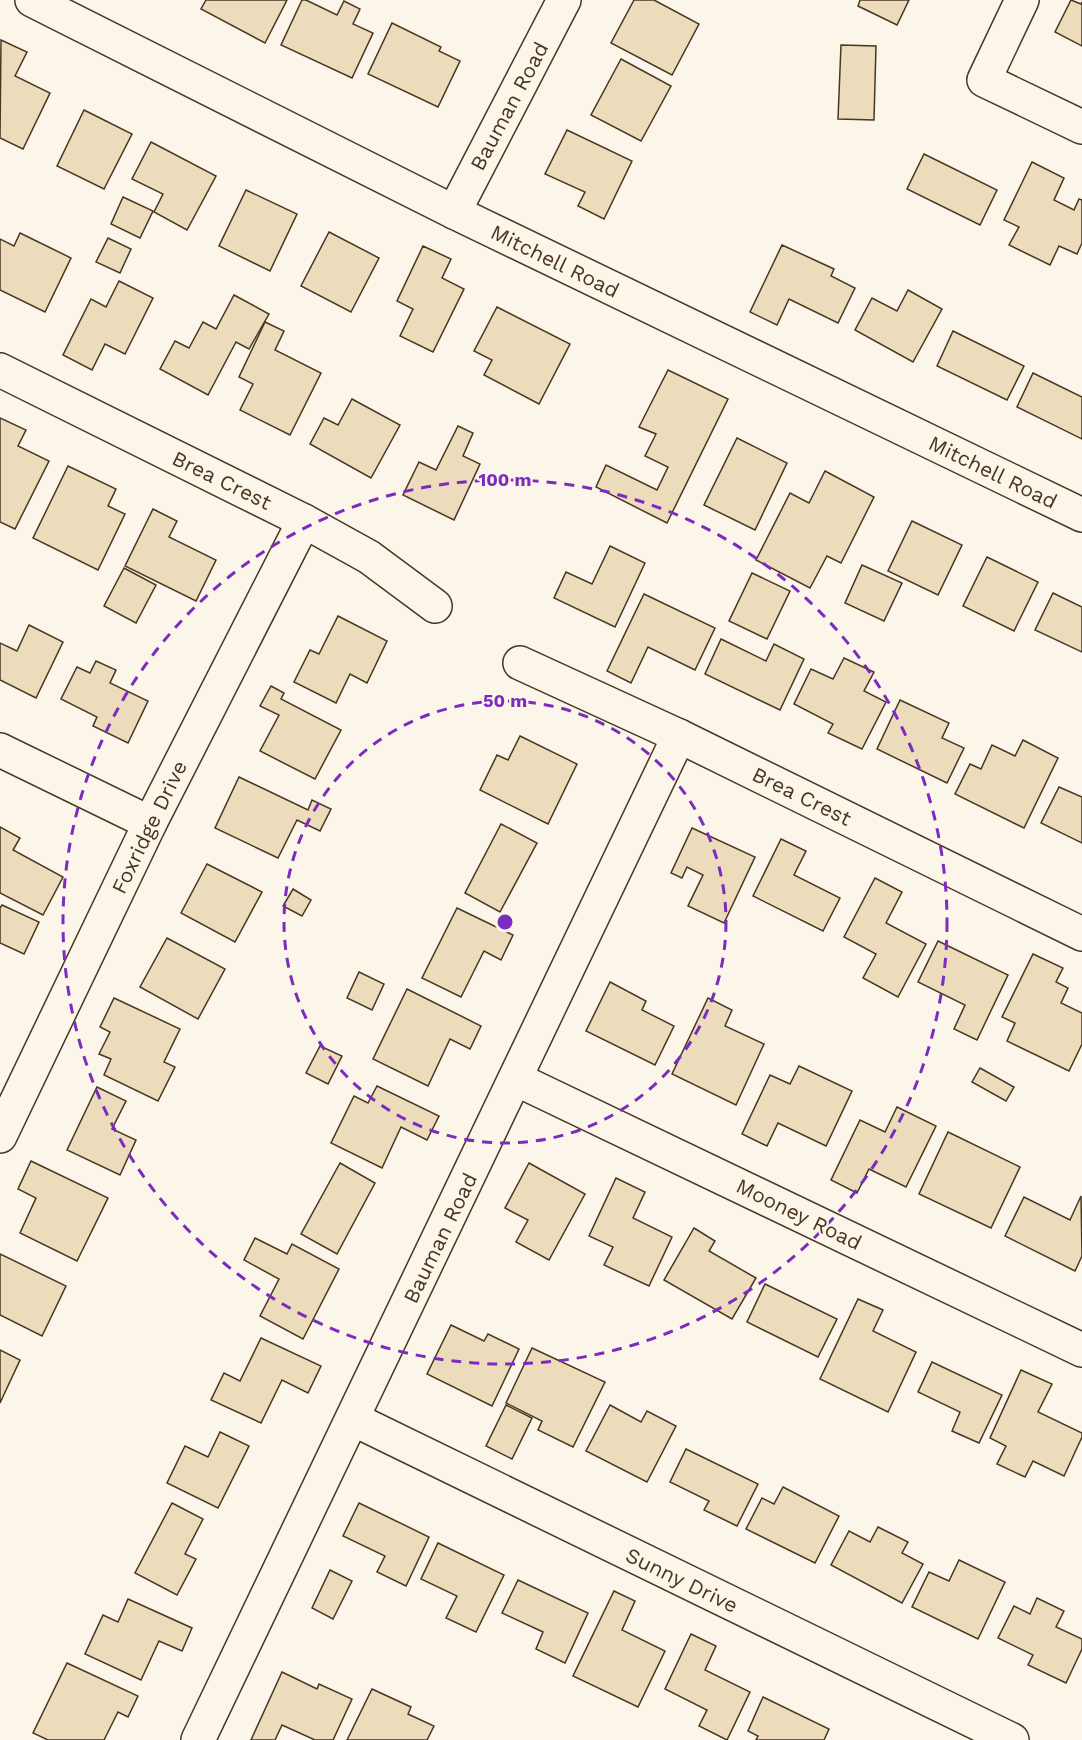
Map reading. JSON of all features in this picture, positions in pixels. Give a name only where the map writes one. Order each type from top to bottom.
[{"type":"street","name":"Mitchell Road","points":[[32,0],[454,212],[1082,515]]},
{"type":"street","name":"Bauman Road","points":[[454,212],[564,0]]},
{"type":"street","points":[[1022,0],[984,80],[1082,127]]},
{"type":"street","name":"Brea Crest","points":[[0,370],[304,521],[369,557],[435,606]]},
{"type":"street","name":"Foxridge Drive","points":[[0,1136],[150,823],[304,521]]},
{"type":"street","name":"Brea Crest","points":[[520,663],[679,736],[1082,934]]},
{"type":"street","name":"Bauman Road","points":[[198,1740],[679,736]]},
{"type":"street","points":[[0,750],[150,823]]},
{"type":"street","name":"Mooney Road","points":[[516,1079],[1082,1350]]},
{"type":"street","name":"Sunny Drive","points":[[353,1419],[1012,1740]]},
{"type":"building","points":[[206,0],[287,0],[265,43],[201,9]]},
{"type":"building","points":[[302,0],[337,15],[344,1],[360,9],[353,24],[373,33],[352,78],[281,45]]},
{"type":"building","points":[[634,0],[654,0],[699,24],[672,75],[611,43]]},
{"type":"building","points":[[860,0],[909,0],[897,25],[858,6]]},
{"type":"building","points":[[1071,0],[1081,4],[1082,2],[1082,46],[1055,32]]},
{"type":"building","points":[[392,23],[441,47],[439,51],[460,61],[438,107],[368,74]]},
{"type":"building","points":[[1,40],[27,52],[15,76],[50,93],[23,149],[0,138]]},
{"type":"building","points":[[841,45],[876,46],[874,120],[838,119]]},
{"type":"building","points":[[621,59],[671,86],[641,141],[591,115]]},
{"type":"building","points":[[84,110],[132,134],[104,189],[57,166]]},
{"type":"building","points":[[567,130],[632,161],[604,219],[578,206],[585,192],[545,174]]},
{"type":"building","points":[[151,142],[216,176],[187,230],[154,212],[163,194],[132,179]]},
{"type":"building","points":[[924,154],[997,190],[980,225],[907,189]]},
{"type":"building","points":[[1032,162],[1064,178],[1054,200],[1074,210],[1079,199],[1082,200],[1082,243],[1077,254],[1059,246],[1050,265],[1009,245],[1019,227],[1004,220]]},
{"type":"building","points":[[246,190],[297,214],[270,271],[219,246]]},
{"type":"building","points":[[123,197],[153,211],[140,238],[111,224]]},
{"type":"building","points":[[329,232],[379,258],[351,312],[301,286]]},
{"type":"building","points":[[20,233],[71,258],[45,312],[0,290],[0,239],[14,246]]},
{"type":"building","points":[[108,238],[131,249],[120,273],[96,262]]},
{"type":"building","points":[[782,245],[834,269],[831,276],[855,288],[838,323],[789,299],[777,325],[750,312]]},
{"type":"building","points":[[423,246],[451,259],[442,278],[464,289],[433,352],[400,336],[413,309],[397,301]]},
{"type":"building","points":[[119,281],[153,298],[125,354],[105,344],[92,370],[63,355],[91,299],[106,307]]},
{"type":"building","points":[[908,290],[942,309],[913,362],[855,330],[872,298],[897,311]]},
{"type":"building","points":[[234,295],[269,314],[249,349],[236,342],[208,395],[160,369],[175,341],[189,348],[203,322],[216,329]]},
{"type":"building","points":[[497,307],[570,344],[539,404],[484,375],[492,360],[474,351]]},
{"type":"building","points":[[265,322],[284,331],[275,350],[321,373],[290,435],[240,410],[253,384],[239,377]]},
{"type":"building","points":[[953,331],[1024,366],[1007,400],[937,366]]},
{"type":"building","points":[[668,370],[728,399],[667,523],[596,487],[606,465],[657,490],[668,467],[645,456],[656,434],[639,427]]},
{"type":"building","points":[[1033,373],[1082,397],[1082,439],[1017,407]]},
{"type":"building","points":[[352,399],[400,425],[371,478],[310,444],[324,418],[338,425]]},
{"type":"building","points":[[0,418],[26,430],[18,446],[49,461],[15,529],[0,522]]},
{"type":"building","points":[[458,426],[473,433],[463,456],[480,464],[454,520],[403,495],[419,462],[436,470]]},
{"type":"building","points":[[737,438],[787,463],[755,530],[704,505]]},
{"type":"building","points":[[68,466],[116,489],[108,506],[125,514],[98,570],[33,538]]},
{"type":"building","points":[[825,471],[874,497],[841,563],[827,556],[810,588],[756,560],[790,493],[809,503]]},
{"type":"building","points":[[153,509],[177,521],[169,537],[216,560],[196,601],[125,566]]},
{"type":"building","points":[[912,521],[962,545],[938,595],[888,571]]},
{"type":"building","points":[[610,546],[645,563],[615,627],[554,598],[566,572],[592,584]]},
{"type":"building","points":[[987,557],[1038,582],[1014,631],[963,606]]},
{"type":"building","points":[[862,565],[902,583],[884,621],[845,603]]},
{"type":"building","points":[[124,568],[156,585],[136,623],[104,606]]},
{"type":"building","points":[[752,573],[790,591],[767,639],[729,621]]},
{"type":"building","points":[[1053,593],[1082,607],[1082,652],[1035,630]]},
{"type":"building","points":[[644,594],[715,628],[695,670],[648,647],[631,683],[607,671]]},
{"type":"building","points":[[338,616],[387,641],[367,683],[350,674],[336,703],[294,682],[310,650],[319,654]]},
{"type":"building","points":[[29,625],[63,642],[36,698],[0,680],[0,643],[17,651]]},
{"type":"building","points":[[721,639],[766,661],[774,644],[804,659],[780,710],[705,674]]},
{"type":"building","points":[[844,658],[874,672],[864,691],[886,702],[862,749],[828,733],[833,724],[794,704],[811,669],[833,679]]},
{"type":"building","points":[[96,661],[116,670],[110,683],[148,701],[128,743],[93,726],[97,717],[61,699],[77,667],[90,673]]},
{"type":"building","points":[[271,686],[284,693],[281,699],[341,730],[315,779],[260,751],[279,715],[260,706]]},
{"type":"building","points":[[900,700],[949,723],[942,738],[964,748],[947,783],[877,749]]},
{"type":"building","points":[[520,736],[577,764],[548,824],[480,790],[497,755],[508,760]]},
{"type":"building","points":[[1023,740],[1058,758],[1024,828],[955,794],[970,764],[981,769],[992,745],[1015,756]]},
{"type":"building","points":[[239,777],[308,810],[312,800],[331,809],[320,831],[297,820],[278,858],[215,828]]},
{"type":"building","points":[[1059,787],[1082,797],[1082,843],[1041,823]]},
{"type":"building","points":[[501,824],[537,843],[500,912],[465,893]]},
{"type":"building","points":[[0,827],[20,838],[13,850],[63,877],[43,915],[0,893]]},
{"type":"building","points":[[692,828],[755,857],[724,923],[688,906],[703,875],[687,867],[682,878],[671,873]]},
{"type":"building","points":[[781,839],[806,851],[794,875],[840,898],[823,931],[753,896]]},
{"type":"building","points":[[207,864],[262,892],[235,942],[181,913]]},
{"type":"building","points":[[875,878],[902,892],[886,923],[926,944],[898,997],[863,978],[876,954],[844,937]]},
{"type":"building","points":[[293,889],[311,900],[302,916],[283,906]]},
{"type":"building","points":[[2,905],[39,922],[24,954],[0,943],[0,908]]},
{"type":"building","points":[[457,908],[513,935],[501,960],[484,951],[461,997],[422,978]]},
{"type":"building","points":[[167,938],[225,969],[198,1019],[140,987]]},
{"type":"building","points":[[938,941],[1008,975],[977,1040],[954,1029],[965,1005],[918,982]]},
{"type":"building","points":[[1033,954],[1063,968],[1056,982],[1068,988],[1061,1003],[1082,1013],[1082,1044],[1069,1071],[1007,1041],[1015,1023],[1002,1017]]},
{"type":"building","points":[[359,972],[384,984],[372,1010],[347,998]]},
{"type":"building","points":[[610,982],[646,1001],[642,1010],[674,1026],[655,1065],[586,1031]]},
{"type":"building","points":[[407,989],[481,1026],[470,1049],[450,1039],[428,1086],[373,1059]]},
{"type":"building","points":[[114,998],[180,1029],[164,1062],[175,1067],[158,1101],[104,1075],[111,1059],[99,1054],[110,1032],[100,1027]]},
{"type":"building","points":[[708,998],[732,1010],[725,1026],[764,1044],[736,1105],[672,1074]]},
{"type":"building","points":[[320,1046],[342,1056],[328,1084],[306,1073]]},
{"type":"building","points":[[799,1066],[852,1091],[826,1146],[778,1123],[767,1146],[742,1134],[770,1075],[790,1084]]},
{"type":"building","points":[[980,1068],[1014,1087],[1006,1101],[972,1082]]},
{"type":"building","points":[[377,1086],[439,1116],[427,1140],[401,1127],[382,1168],[331,1143],[354,1096],[368,1103]]},
{"type":"building","points":[[97,1087],[126,1101],[112,1129],[136,1140],[120,1175],[67,1150]]},
{"type":"building","points":[[897,1107],[936,1126],[906,1187],[869,1169],[857,1193],[831,1180],[860,1120],[885,1132]]},
{"type":"building","points":[[948,1132],[1020,1167],[991,1228],[919,1194]]},
{"type":"building","points":[[31,1161],[108,1198],[77,1261],[20,1233],[36,1198],[18,1189]]},
{"type":"building","points":[[340,1163],[375,1183],[337,1254],[301,1234]]},
{"type":"building","points":[[529,1163],[585,1194],[549,1260],[516,1242],[528,1220],[505,1208]]},
{"type":"building","points":[[616,1178],[645,1192],[633,1218],[672,1237],[649,1286],[604,1265],[613,1247],[589,1236]]},
{"type":"building","points":[[1081,1196],[1082,1256],[1075,1271],[1005,1236],[1024,1197],[1070,1220]]},
{"type":"building","points":[[694,1228],[715,1241],[709,1251],[756,1278],[732,1319],[664,1280]]},
{"type":"building","points":[[255,1238],[287,1254],[292,1244],[339,1269],[303,1339],[260,1316],[279,1279],[244,1260]]},
{"type":"building","points":[[0,1254],[66,1286],[42,1336],[0,1315]]},
{"type":"building","points":[[765,1284],[837,1319],[818,1357],[747,1322]]},
{"type":"building","points":[[858,1299],[883,1310],[873,1331],[916,1352],[888,1412],[820,1379]]},
{"type":"building","points":[[451,1325],[484,1341],[488,1334],[519,1349],[492,1406],[427,1374]]},
{"type":"building","points":[[261,1338],[321,1366],[308,1393],[282,1380],[261,1423],[211,1400],[224,1373],[240,1381]]},
{"type":"building","points":[[532,1348],[605,1382],[573,1447],[538,1430],[542,1421],[506,1403]]},
{"type":"building","points":[[0,1350],[20,1360],[0,1403]]},
{"type":"building","points":[[932,1362],[1002,1395],[979,1443],[952,1431],[960,1412],[918,1392]]},
{"type":"building","points":[[1021,1370],[1052,1384],[1038,1412],[1082,1433],[1064,1476],[1033,1461],[1025,1477],[997,1464],[1006,1446],[990,1438]]},
{"type":"building","points":[[506,1405],[532,1418],[512,1459],[486,1446]]},
{"type":"building","points":[[610,1405],[641,1422],[647,1411],[676,1426],[647,1482],[586,1451]]},
{"type":"building","points":[[220,1432],[249,1446],[218,1508],[167,1483],[185,1446],[208,1457]]},
{"type":"building","points":[[686,1449],[758,1484],[737,1526],[704,1510],[709,1501],[670,1482]]},
{"type":"building","points":[[783,1487],[839,1516],[815,1563],[746,1529],[762,1498],[774,1504]]},
{"type":"building","points":[[172,1503],[203,1519],[185,1554],[196,1559],[177,1595],[135,1573]]},
{"type":"building","points":[[359,1503],[429,1537],[406,1586],[377,1572],[385,1556],[343,1536]]},
{"type":"building","points":[[878,1527],[908,1542],[902,1553],[923,1564],[902,1603],[831,1565],[849,1531],[870,1542]]},
{"type":"building","points":[[438,1543],[504,1575],[476,1632],[446,1618],[457,1596],[421,1579]]},
{"type":"building","points":[[959,1560],[1005,1582],[978,1639],[912,1607],[929,1572],[949,1581]]},
{"type":"building","points":[[330,1570],[352,1581],[333,1619],[312,1608]]},
{"type":"building","points":[[518,1580],[588,1613],[565,1663],[536,1649],[543,1632],[502,1613]]},
{"type":"building","points":[[614,1591],[635,1601],[622,1630],[665,1651],[638,1707],[573,1676]]},
{"type":"building","points":[[1037,1598],[1064,1611],[1056,1627],[1082,1639],[1082,1649],[1066,1683],[1028,1665],[1033,1655],[998,1638],[1014,1606],[1030,1614]]},
{"type":"building","points":[[128,1599],[192,1628],[182,1651],[159,1641],[141,1680],[85,1654],[103,1615],[118,1622]]},
{"type":"building","points":[[691,1634],[716,1646],[705,1670],[750,1692],[727,1740],[699,1726],[707,1710],[665,1689]]},
{"type":"building","points":[[67,1663],[138,1696],[128,1717],[118,1712],[104,1740],[48,1740],[33,1733]]},
{"type":"building","points":[[282,1672],[317,1689],[319,1684],[352,1699],[333,1740],[315,1740],[282,1725],[275,1740],[251,1740]]},
{"type":"building","points":[[372,1689],[411,1707],[408,1714],[434,1726],[427,1740],[347,1740]]},
{"type":"building","points":[[763,1697],[829,1729],[824,1740],[756,1740],[758,1736],[748,1731]]}]
